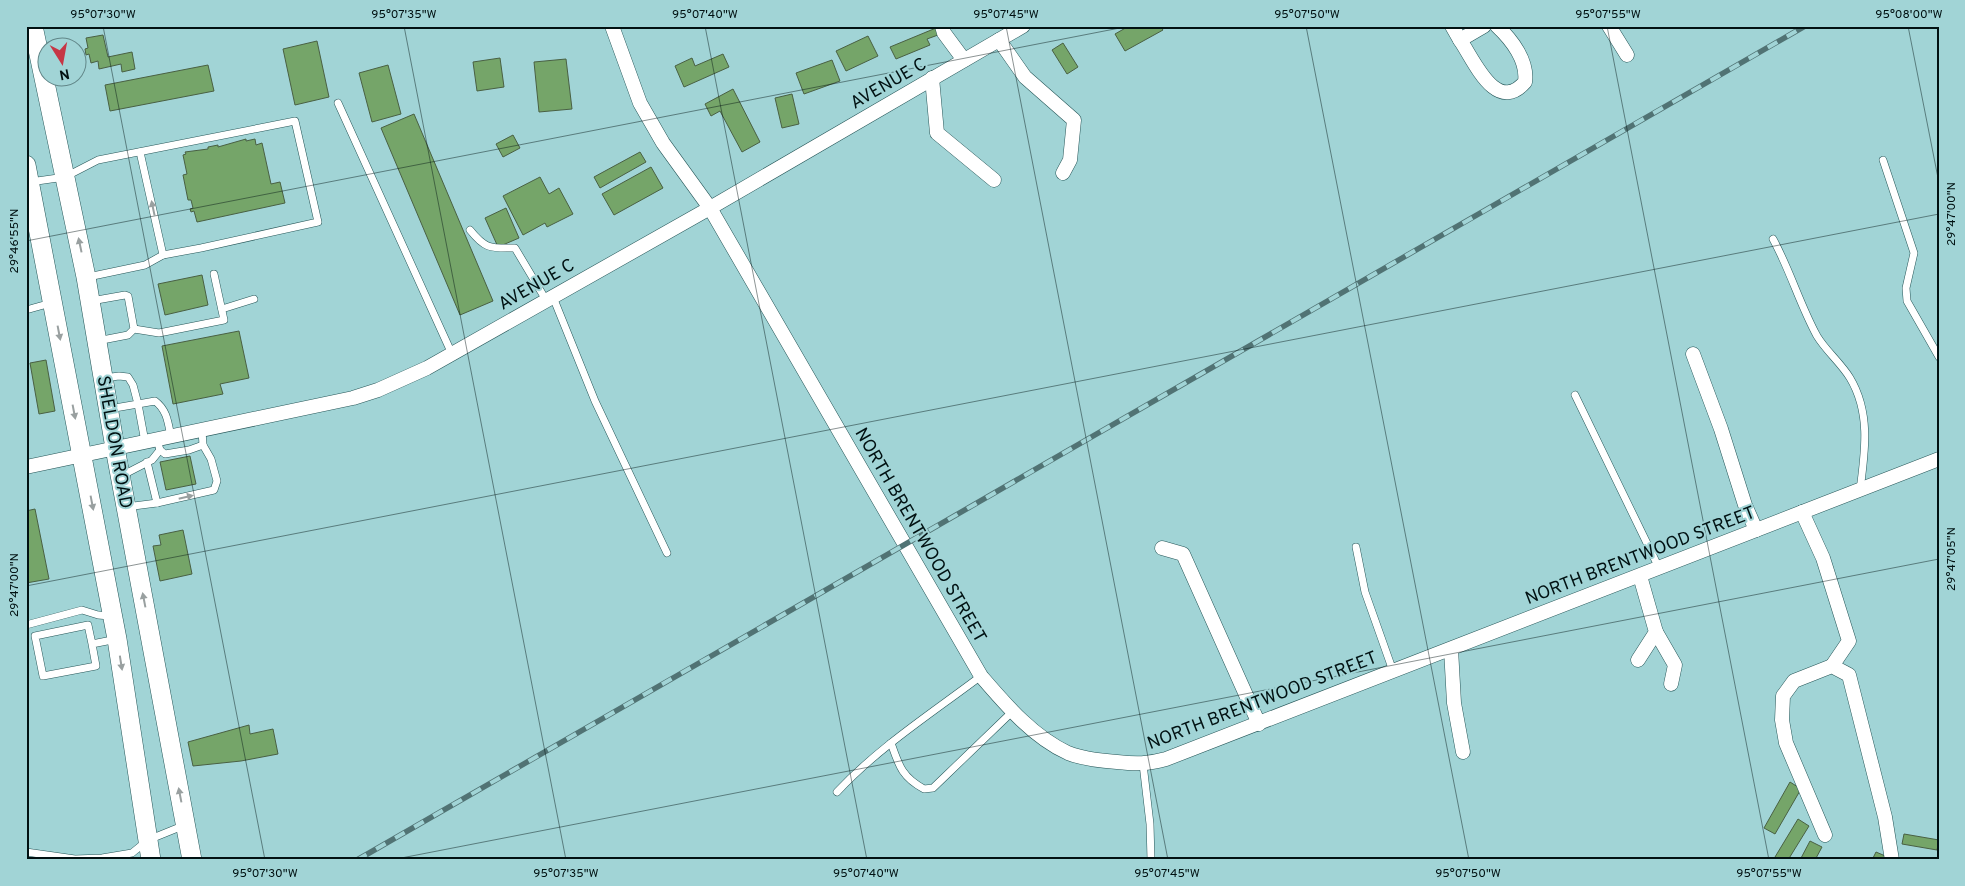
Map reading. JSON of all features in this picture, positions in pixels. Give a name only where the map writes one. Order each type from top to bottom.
[{"type":"main road","name":"SHELDON ROAD","points":[[33,26],[86,277],[120,476],[192,860]]},
{"type":"main road","name":"SHELDON ROAD","points":[[28,173],[32,222],[53,302],[118,639],[152,860]]},
{"type":"main road","points":[[118,639],[150,632]]},
{"type":"street","name":"NORTH BRENTWOOD STREET","points":[[612,26],[640,103],[663,143],[710,208],[981,676],[1034,731],[1068,753],[1107,761],[1144,764],[1166,760],[1939,459]]},
{"type":"street","points":[[942,26],[944,33],[964,60]]},
{"type":"street","name":"AVENUE C","points":[[26,467],[115,448],[154,444],[171,437],[353,398],[401,380],[452,354],[710,208],[1023,26]]},
{"type":"street","points":[[1452,26],[1488,84],[1496,90],[1507,93],[1520,88],[1525,82],[1525,64],[1517,50],[1497,26]]},
{"type":"street","points":[[1460,40],[1484,26]]},
{"type":"street","points":[[1609,26],[1627,55]]},
{"type":"street","points":[[999,40],[1025,77],[1074,120],[1070,160],[1063,173]]},
{"type":"street","points":[[932,78],[937,133],[994,180]]},
{"type":"street","points":[[1693,354],[1721,428],[1745,505],[1756,530]]},
{"type":"street","points":[[1802,512],[1822,558],[1849,641],[1832,666],[1794,681],[1783,696],[1782,720],[1786,743],[1825,835]]},
{"type":"street","points":[[1162,548],[1183,554],[1259,724]]},
{"type":"street","points":[[1640,576],[1656,632],[1675,665],[1671,684]]},
{"type":"street","points":[[1638,660],[1656,632]]},
{"type":"street","points":[[1451,649],[1454,703],[1463,752]]},
{"type":"street","points":[[1832,666],[1849,675],[1885,817],[1892,860]]},
{"type":"lane","points":[[338,103],[452,354]]},
{"type":"lane","points":[[28,173],[65,177],[98,160],[295,120],[318,222],[163,255],[145,265],[86,277]]},
{"type":"lane","points":[[140,152],[163,255]]},
{"type":"lane","points":[[1883,160],[1914,253],[1906,288],[1907,301],[1939,357]]},
{"type":"lane","points":[[470,230],[489,248],[515,248],[549,298],[667,553]]},
{"type":"lane","points":[[1773,239],[1818,337],[1850,379],[1859,399],[1866,432],[1860,490]]},
{"type":"lane","points":[[134,329],[159,333],[224,320],[214,274]]},
{"type":"lane","points":[[90,302],[128,296],[134,329]]},
{"type":"lane","points":[[222,308],[254,298]]},
{"type":"lane","points":[[26,310],[53,302]]},
{"type":"lane","points":[[97,341],[128,335],[134,329]]},
{"type":"lane","points":[[103,378],[128,377],[133,385],[138,404],[154,444],[165,454],[189,450],[203,445]]},
{"type":"lane","points":[[1575,395],[1659,568]]},
{"type":"lane","points":[[109,409],[155,401],[165,411],[171,437]]},
{"type":"lane","points":[[126,507],[157,503],[214,490],[217,481],[211,459],[203,445],[202,430]]},
{"type":"lane","points":[[120,476],[152,460],[154,444]]},
{"type":"lane","points":[[147,462],[157,503]]},
{"type":"lane","points":[[1356,547],[1366,592],[1393,671]]},
{"type":"lane","points":[[26,625],[82,610],[98,615],[113,616]]},
{"type":"lane","points":[[88,625],[92,644],[96,666],[43,676],[35,636],[88,625]]},
{"type":"lane","points":[[92,644],[118,639]]},
{"type":"lane","points":[[837,792],[858,770],[891,743],[981,676]]},
{"type":"lane","points":[[891,743],[900,769],[906,777],[924,790],[933,788],[1013,711]]},
{"type":"lane","points":[[1144,764],[1150,824],[1151,860]]},
{"type":"lane","points":[[26,852],[75,858],[102,858],[132,853],[148,840],[186,825]]},
{"type":"building","points":[[1129,26],[1160,26],[1163,30],[1125,51],[1115,34]]},
{"type":"building","points":[[936,28],[938,35],[927,39],[930,45],[896,59],[890,47]]},
{"type":"building","points":[[103,35],[108,57],[132,52],[135,69],[122,72],[121,64],[99,69],[98,61],[91,63],[88,54],[88,38],[86,38]]},
{"type":"building","points":[[868,36],[878,56],[846,71],[836,51]]},
{"type":"building","points":[[317,41],[329,97],[295,105],[283,49]]},
{"type":"building","points":[[1063,43],[1078,67],[1067,74],[1052,50]]},
{"type":"building","points":[[723,54],[729,67],[684,87],[675,66],[692,58],[695,66]]},
{"type":"building","points":[[500,58],[504,87],[477,91],[473,62]]},
{"type":"building","points":[[566,59],[572,109],[539,112],[534,62]]},
{"type":"building","points":[[832,60],[840,81],[804,94],[796,73]]},
{"type":"building","points":[[208,65],[214,91],[110,111],[105,85]]},
{"type":"building","points":[[388,65],[401,114],[372,122],[359,73]]},
{"type":"building","points":[[733,89],[760,142],[742,152],[720,111],[711,116],[705,104]]},
{"type":"building","points":[[792,94],[799,124],[782,128],[775,98]]},
{"type":"building","points":[[414,114],[493,301],[460,315],[381,128]]},
{"type":"building","points":[[513,135],[520,148],[503,157],[496,144]]},
{"type":"building","points":[[246,139],[246,141],[255,139],[256,145],[262,143],[271,184],[280,182],[285,203],[197,222],[194,211],[191,212],[190,209],[193,208],[191,200],[188,200],[183,175],[187,174],[183,155],[186,154],[185,152],[208,149],[208,147],[218,145],[218,147]]},
{"type":"building","points":[[640,152],[646,162],[600,188],[594,177]]},
{"type":"building","points":[[651,167],[663,188],[614,215],[602,194]]},
{"type":"building","points":[[540,177],[549,194],[559,188],[573,214],[547,227],[545,223],[523,235],[503,196]]},
{"type":"building","points":[[506,208],[519,238],[498,247],[485,218]]},
{"type":"building","points":[[202,275],[208,305],[165,315],[158,284]]},
{"type":"building","points":[[239,331],[249,378],[220,384],[223,394],[173,404],[162,346]]},
{"type":"building","points":[[46,360],[55,411],[39,414],[30,363]]},
{"type":"building","points":[[190,456],[196,484],[166,490],[160,462]]},
{"type":"building","points":[[35,509],[49,579],[26,583],[26,511]]},
{"type":"building","points":[[183,530],[192,574],[160,581],[153,546],[161,545],[159,535]]},
{"type":"building","points":[[249,725],[250,734],[273,729],[278,754],[241,761],[193,766],[188,742]]},
{"type":"building","points":[[1790,782],[1801,789],[1775,834],[1764,828]]},
{"type":"building","points":[[1798,819],[1809,826],[1788,860],[1779,860],[1775,857]]},
{"type":"building","points":[[1904,834],[1939,840],[1937,850],[1902,844]]},
{"type":"building","points":[[1810,841],[1822,847],[1815,860],[1800,860]]},
{"type":"building","points":[[1876,852],[1890,858],[1889,860],[1872,860]]},
{"type":"railway","points":[[357,860],[1805,26]]}]
